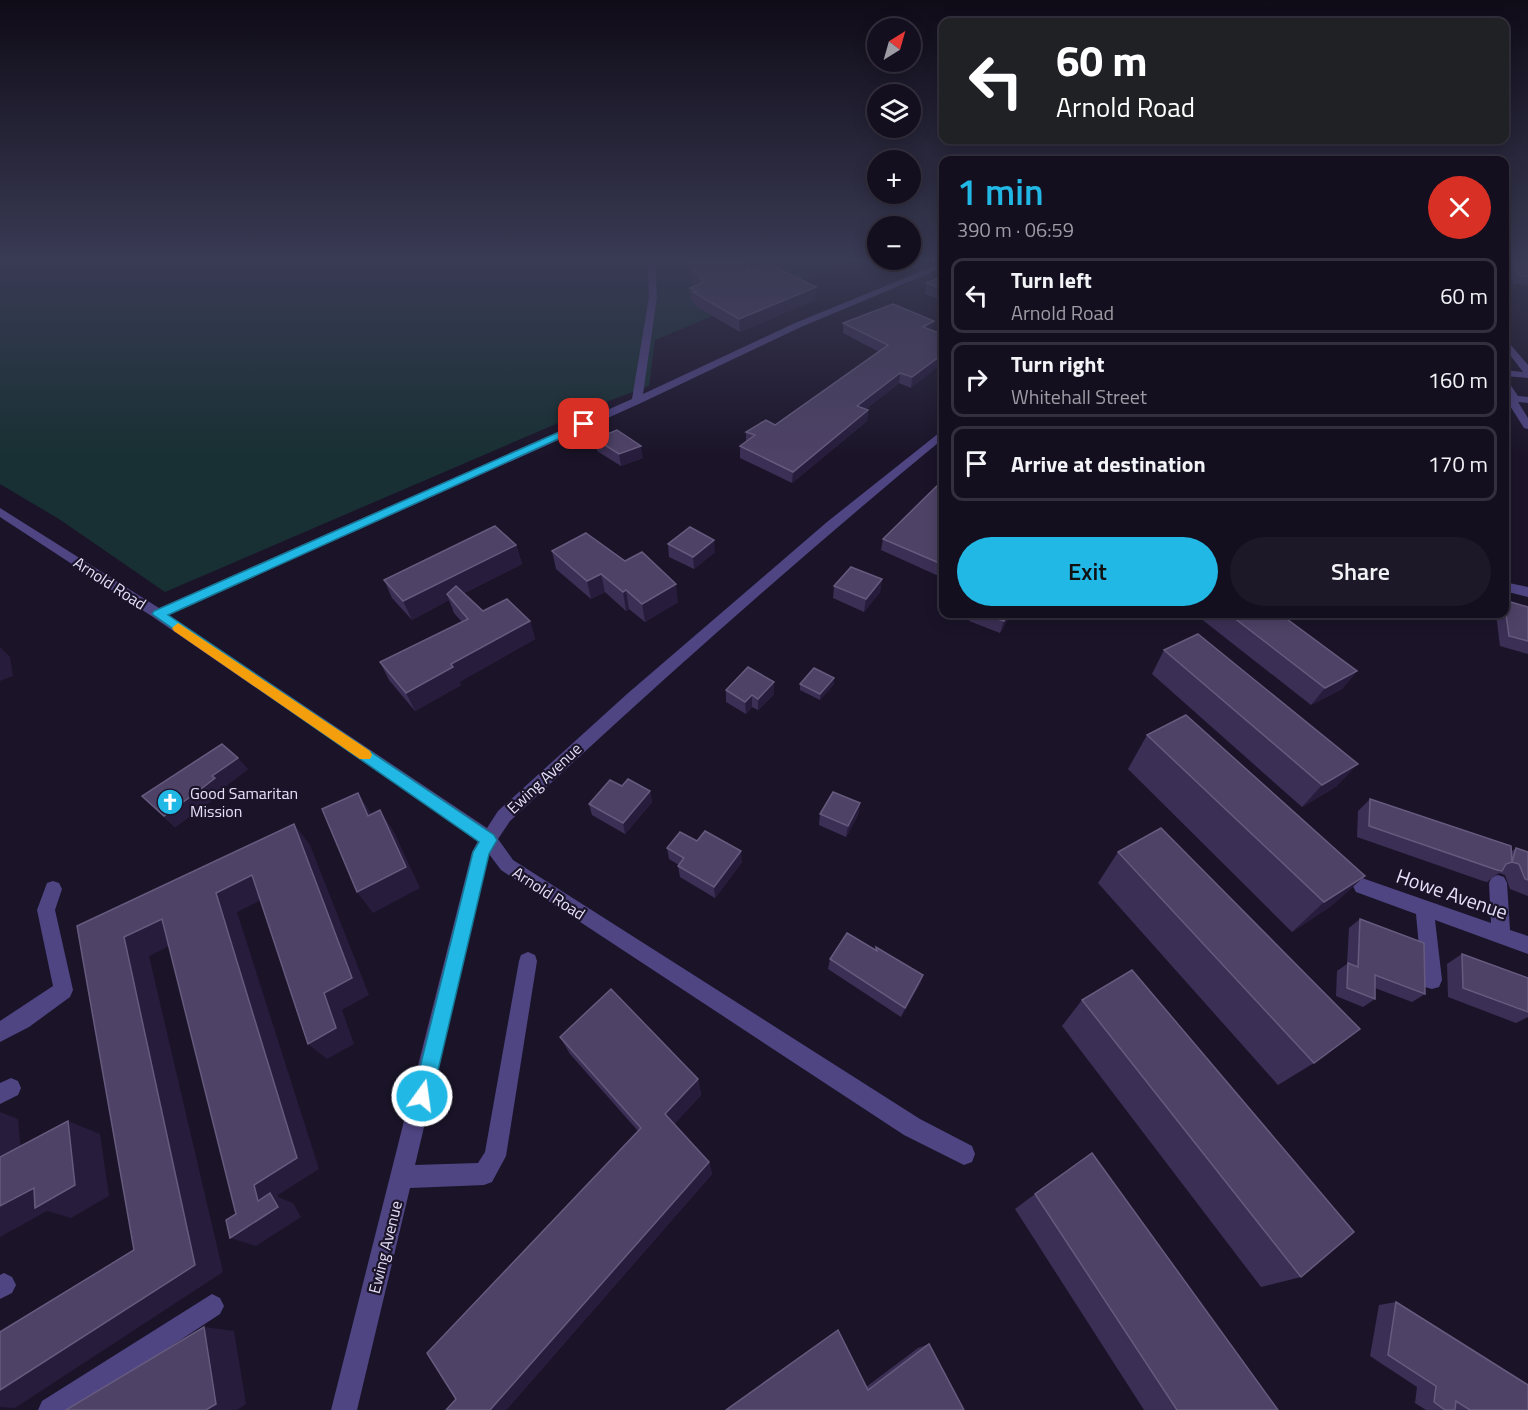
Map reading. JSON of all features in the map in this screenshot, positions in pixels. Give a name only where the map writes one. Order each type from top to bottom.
[{"type":"street","points":[[637,401],[649,325]]},
{"type":"street","points":[[158,614],[637,401],[801,325]]},
{"type":"street","points":[[1509,347],[1528,374]]},
{"type":"street","points":[[1509,359],[1519,360]]},
{"type":"street","points":[[1509,373],[1528,374]]},
{"type":"street","points":[[1509,390],[1513,395],[1512,401],[1528,426]]},
{"type":"street","points":[[1513,398],[1528,400]]},
{"type":"street","name":"Ewing Avenue","points":[[344,1410],[481,852],[504,816],[632,698],[817,537],[939,436]]},
{"type":"street","name":"Arnold Road","points":[[0,512],[158,614],[489,840],[507,865],[896,1116],[964,1154]]},
{"type":"street","points":[[1509,587],[1528,592]]},
{"type":"street","points":[[1498,883],[1501,935]]},
{"type":"street","name":"Howe Avenue","points":[[1362,886],[1528,945]]},
{"type":"street","points":[[0,1032],[22,1020],[63,990],[46,910],[53,889]]},
{"type":"street","points":[[1425,908],[1431,980]]},
{"type":"street","points":[[402,1177],[484,1174],[495,1156],[528,961]]},
{"type":"street","points":[[51,1410],[212,1306]]},
{"type":"green space","points":[[0,325],[692,325],[655,340],[649,386],[165,592],[59,519],[0,484]]},
{"type":"building","points":[[847,325],[927,325],[923,327],[939,333],[939,357],[912,377],[900,373],[857,406],[868,410],[793,472],[740,446],[755,435],[746,432],[766,420],[775,425],[888,345]]},
{"type":"building","points":[[617,430],[641,446],[619,454],[595,439]]},
{"type":"building","points":[[939,484],[939,563],[883,539]]},
{"type":"building","points":[[495,526],[516,545],[403,601],[384,580]]},
{"type":"building","points":[[690,527],[714,540],[693,557],[668,544]]},
{"type":"building","points":[[586,533],[625,561],[642,552],[676,584],[642,604],[626,590],[623,592],[601,574],[587,581],[552,551]]},
{"type":"building","points":[[851,567],[882,579],[866,599],[834,586]]},
{"type":"building","points":[[456,586],[483,611],[507,599],[530,621],[451,664],[453,667],[406,693],[380,662],[468,619],[447,594]]},
{"type":"building","points":[[1509,601],[1528,607],[1528,641],[1509,636],[1506,618],[1509,618]]},
{"type":"building","points":[[1234,618],[1285,618],[1357,671],[1325,688]]},
{"type":"building","points":[[1198,634],[1358,764],[1322,785],[1164,650]]},
{"type":"building","points":[[748,667],[774,682],[758,699],[752,695],[745,702],[726,690]]},
{"type":"building","points":[[814,668],[834,678],[820,694],[800,684]]},
{"type":"building","points":[[1186,715],[1365,876],[1324,902],[1147,735]]},
{"type":"building","points":[[222,744],[238,758],[212,776],[215,778],[164,816],[142,796]]},
{"type":"building","points":[[628,779],[650,791],[623,823],[589,804],[610,780],[622,786]]},
{"type":"building","points":[[833,792],[860,803],[848,826],[820,814]]},
{"type":"building","points":[[358,793],[368,816],[380,810],[406,867],[357,892],[322,809]]},
{"type":"building","points":[[1370,799],[1511,846],[1512,862],[1506,864],[1502,871],[1497,870],[1369,826]]},
{"type":"building","points":[[294,824],[352,978],[324,993],[336,1028],[308,1044],[252,875],[216,893],[297,1158],[254,1185],[258,1201],[270,1193],[278,1207],[230,1238],[226,1220],[236,1214],[162,919],[124,937],[195,1265],[0,1390],[0,1332],[134,1250],[77,926]]},
{"type":"building","points":[[1161,828],[1360,1029],[1314,1063],[1118,852]]},
{"type":"building","points":[[705,831],[741,851],[714,887],[678,866],[684,858],[667,848],[680,832],[697,841]]},
{"type":"building","points":[[1516,848],[1528,852],[1528,880],[1525,879],[1519,864],[1512,862]]},
{"type":"building","points":[[1360,919],[1424,943],[1425,994],[1375,975],[1375,999],[1347,988],[1348,963],[1358,967]]},
{"type":"building","points":[[847,933],[923,975],[905,1008],[830,959]]},
{"type":"building","points":[[1462,954],[1528,978],[1528,1012],[1463,988]]},
{"type":"building","points":[[1132,970],[1354,1232],[1301,1277],[1082,1000]]},
{"type":"building","points":[[611,989],[698,1079],[665,1114],[709,1162],[490,1410],[446,1410],[456,1399],[427,1353],[641,1128],[560,1037]]},
{"type":"building","points":[[68,1121],[75,1185],[35,1208],[34,1188],[0,1206],[0,1157]]},
{"type":"building","points":[[1092,1153],[1278,1410],[1177,1410],[1035,1194]]},
{"type":"building","points":[[1396,1302],[1528,1385],[1528,1410],[1470,1410],[1456,1401],[1455,1410],[1445,1410],[1434,1402],[1436,1386],[1388,1355]]},
{"type":"building","points":[[204,1327],[216,1404],[206,1410],[66,1410]]},
{"type":"building","points":[[838,1330],[868,1390],[929,1344],[964,1410],[726,1410]]},
{"type":"slow traffic","points":[[178,628],[365,755]]},
{"type":"place","name":"Good Samaritan Mission","points":[[170,802]]},
{"type":"route","points":[[422,1096],[481,852],[489,840],[158,614],[584,424]]}]
